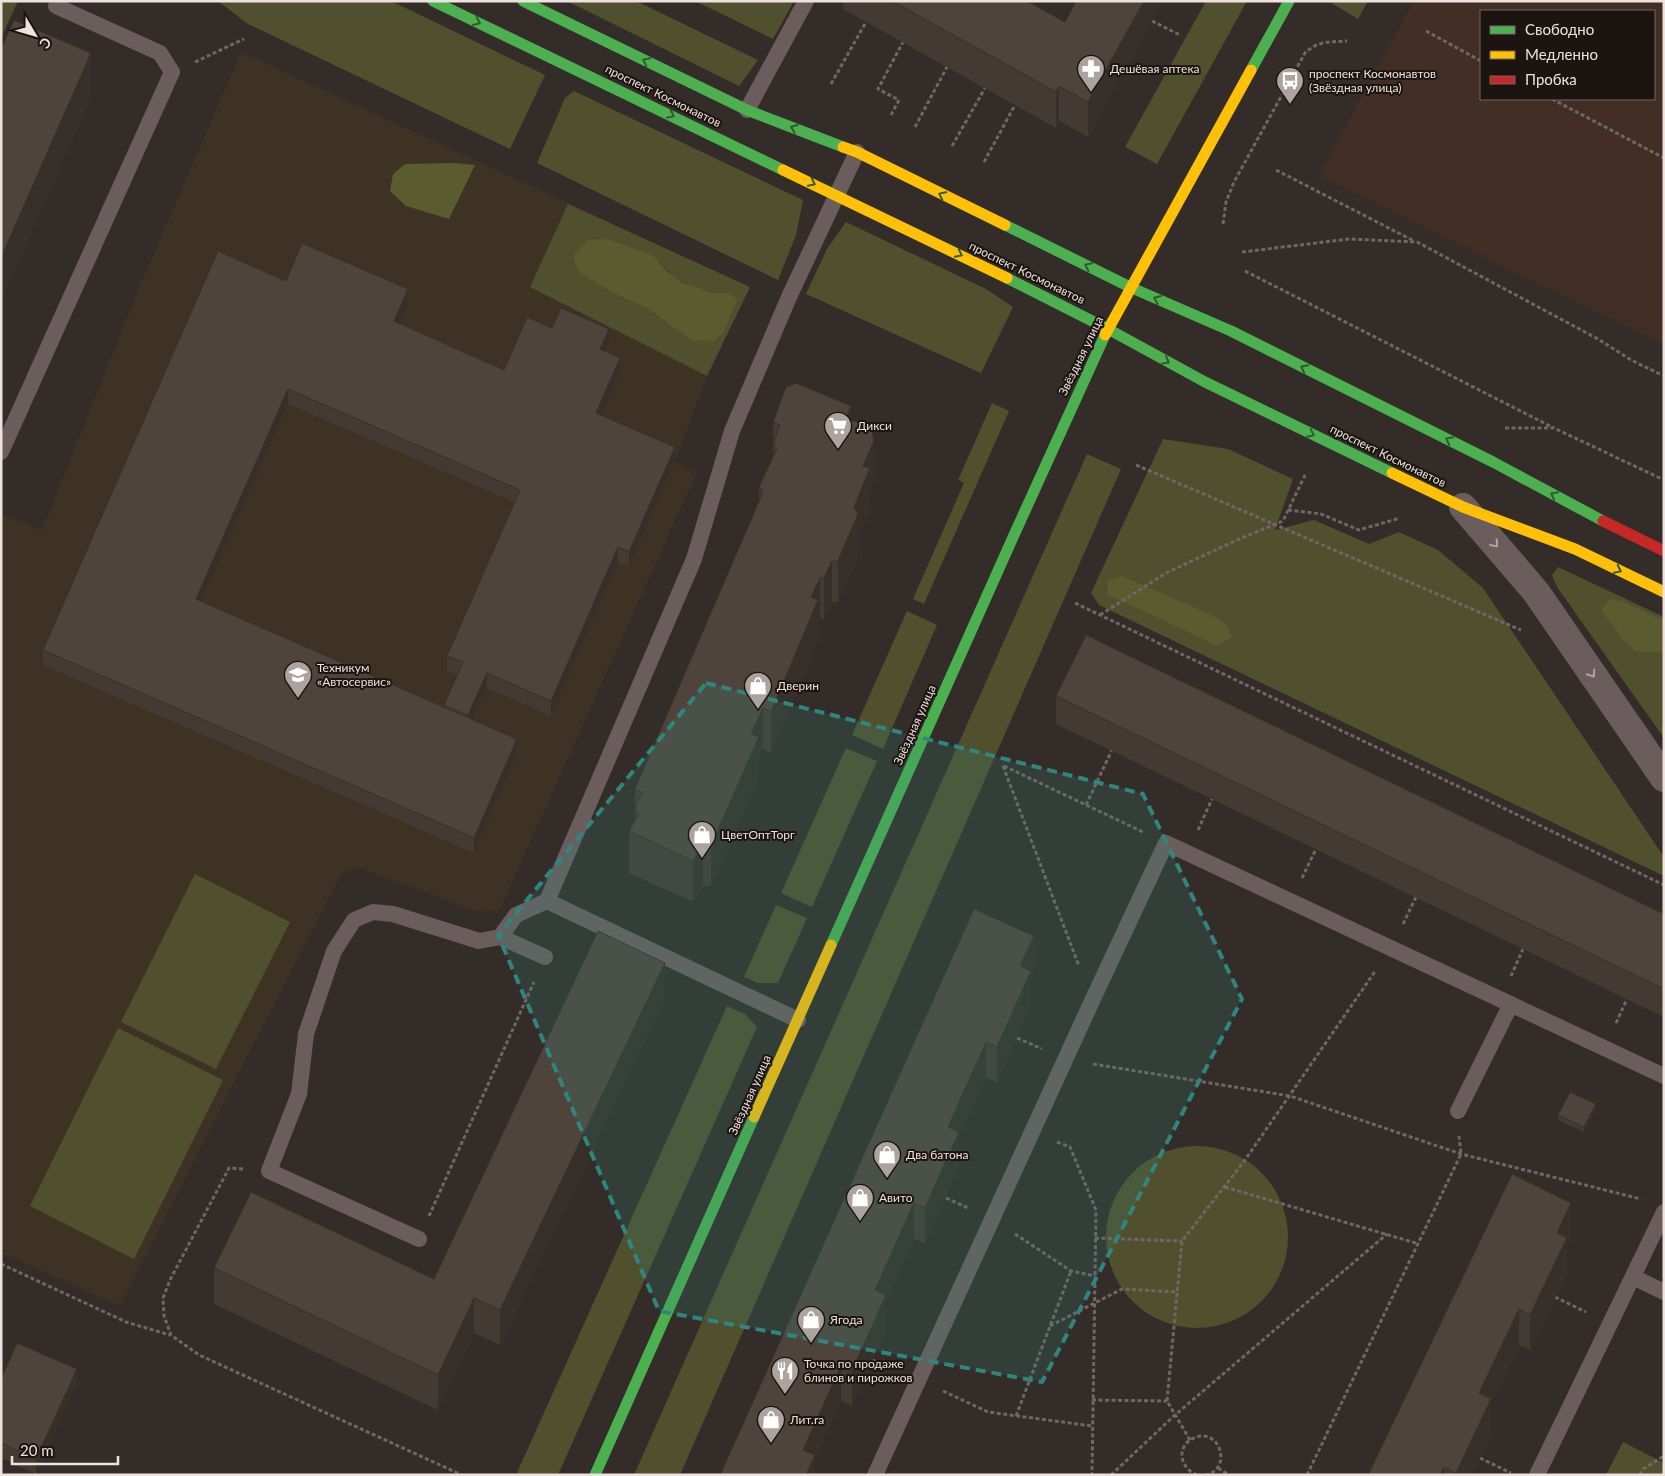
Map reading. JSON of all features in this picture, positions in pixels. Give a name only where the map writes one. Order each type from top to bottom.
[{"type":"street","name":"проспект Космонавтов","points":[[433,1],[1034,291],[1205,382],[1463,507],[1575,549],[1664,592]]},
{"type":"street","name":"проспект Космонавтов","points":[[523,1],[747,110],[857,152],[1132,288],[1230,331],[1493,462],[1596,518],[1664,551]]},
{"type":"street","name":"Звёздная улица","points":[[595,1475],[1108,329],[1289,1]]},
{"type":"street","points":[[1463,507],[1536,592],[1664,778]]},
{"type":"lane","points":[[747,110],[806,1]]},
{"type":"lane","points":[[1,452],[172,72],[160,53],[56,6]]},
{"type":"lane","points":[[500,937],[516,915],[547,901],[694,560],[732,431],[789,297],[857,152]]},
{"type":"lane","points":[[875,1475],[1166,843],[1664,1076]]},
{"type":"lane","points":[[547,901],[798,1020]]},
{"type":"lane","points":[[419,1239],[268,1171],[299,1094],[306,1034],[334,950],[354,920],[373,912],[392,914],[479,941],[500,937],[545,957]]},
{"type":"lane","points":[[1458,1111],[1511,1004]]},
{"type":"lane","points":[[1537,1475],[1664,1212]]},
{"type":"lane","points":[[1633,1277],[1664,1292]]},
{"type":"path","points":[[1152,20],[1180,35]]},
{"type":"path","points":[[832,84],[866,22]]},
{"type":"path","points":[[1426,31],[1480,60]]},
{"type":"path","points":[[172,72],[244,39]]},
{"type":"path","points":[[1223,224],[1226,202],[1234,182],[1304,53],[1312,46],[1321,42],[1347,41]]},
{"type":"path","points":[[891,115],[899,100],[878,89],[903,42]]},
{"type":"path","points":[[915,127],[947,67]]},
{"type":"path","points":[[952,146],[985,88]]},
{"type":"path","points":[[1554,100],[1664,158]]},
{"type":"path","points":[[984,162],[1015,105]]},
{"type":"path","points":[[1276,170],[1417,242],[1598,339],[1631,360],[1664,376]]},
{"type":"path","points":[[1242,252],[1349,239],[1417,242]]},
{"type":"path","points":[[1245,271],[1554,428],[1664,480]]},
{"type":"path","points":[[1505,428],[1554,428]]},
{"type":"path","points":[[1136,465],[1524,631]]},
{"type":"path","points":[[1100,615],[1166,574],[1237,540],[1283,521],[1306,473]]},
{"type":"path","points":[[1288,510],[1321,514],[1359,530],[1400,518]]},
{"type":"path","points":[[1075,603],[1664,885]]},
{"type":"path","points":[[1086,805],[1112,750]]},
{"type":"path","points":[[1092,1001],[1003,766],[1166,843]]},
{"type":"path","points":[[1187,853],[1212,798]]},
{"type":"path","points":[[1190,1440],[1167,1402],[1182,1241],[1246,1160],[1391,948]]},
{"type":"path","points":[[419,1239],[545,957]]},
{"type":"path","points":[[1065,1059],[1290,1096],[1461,1154],[1644,1200]]},
{"type":"path","points":[[1070,1148],[1096,1210],[1092,1475]]},
{"type":"path","points":[[1307,1475],[1461,1154]]},
{"type":"path","points":[[171,1335],[164,1316],[163,1298],[171,1278],[229,1168],[268,1171]]},
{"type":"path","points":[[1225,1187],[1419,1244]]},
{"type":"path","points":[[992,1219],[1071,1271],[1094,1276]]},
{"type":"path","points":[[1111,1475],[1175,1416],[1387,1234]]},
{"type":"path","points":[[1095,1238],[1182,1241]]},
{"type":"path","points":[[1,1264],[126,1322],[171,1335],[199,1354],[462,1475]]},
{"type":"path","points":[[1016,1416],[1071,1271]]},
{"type":"path","points":[[1050,1326],[1122,1289],[1178,1292]]},
{"type":"path","points":[[1555,1297],[1611,1324]]},
{"type":"path","points":[[918,1380],[988,1412],[1092,1426]]},
{"type":"path","points":[[1092,1400],[1167,1402]]},
{"type":"path","points":[[1197,1475],[1185,1466],[1182,1456],[1184,1447],[1190,1440],[1199,1436],[1208,1437],[1216,1442],[1221,1450],[1218,1468],[1206,1475]]},
{"type":"path","points":[[1640,1475],[1643,1469],[1664,1456]]},
{"type":"path","points":[[1480,1458],[1514,1475]]},
{"type":"path","points":[[1218,1468],[1229,1475]]},
{"type":"highlighted area","points":[[706,683],[1143,794],[1242,999],[1042,1382],[659,1311],[498,935]]},
{"type":"shaded area","points":[[1,1],[18,1],[1,38]]},
{"type":"shaded area","points":[[218,1],[391,1],[545,75],[510,149],[248,24]]},
{"type":"shaded area","points":[[567,1],[636,1],[758,60],[739,86]]},
{"type":"shaded area","points":[[695,1],[794,1],[773,39]]},
{"type":"shaded area","points":[[1206,1],[1247,1],[1157,164],[1125,147]]},
{"type":"shaded area","points":[[1328,1],[1368,1],[1358,19]]},
{"type":"shaded area","points":[[1414,1],[1664,1],[1664,345],[1319,175]]},
{"type":"shaded area","name":"Техникум «Автосервис»","points":[[241,52],[750,287],[707,376],[675,462],[697,472],[500,909],[478,912],[360,868],[341,874],[120,1306],[1,1253],[1,518],[3,514],[42,530],[136,295]]},
{"type":"shaded area","points":[[574,91],[803,200],[796,235],[778,280],[537,163],[565,98]]},
{"type":"shaded area","points":[[454,163],[475,165],[449,219],[406,206],[390,191],[393,174],[405,164]]},
{"type":"shaded area","points":[[568,204],[750,287],[707,376],[530,287]],"holes":[[[654,256],[679,279],[696,288],[730,293],[691,340],[648,309],[590,279],[575,264]]]},
{"type":"shaded area","points":[[846,222],[986,289],[1013,307],[981,373],[806,294],[827,249]]},
{"type":"shaded area","points":[[608,239],[654,256],[667,271],[683,283],[711,292],[730,293],[737,300],[723,334],[713,341],[691,340],[648,309],[608,290],[581,273],[575,264],[574,255],[588,240]]},
{"type":"shaded area","points":[[992,403],[1009,411],[924,604],[913,599],[964,483],[958,480]]},
{"type":"shaded area","points":[[1163,439],[1228,449],[1293,479],[1275,530],[1314,520],[1369,544],[1399,532],[1438,550],[1483,588],[1664,857],[1664,876],[1099,605],[1091,593]]},
{"type":"shaded area","points":[[1087,454],[1121,469],[680,1475],[634,1475]]},
{"type":"shaded area","points":[[1558,567],[1664,617],[1664,738],[1557,587],[1552,575]]},
{"type":"shaded area","points":[[1122,576],[1218,618],[1227,625],[1232,637],[1216,645],[1107,594],[1108,581]]},
{"type":"shaded area","points":[[1612,599],[1624,602],[1664,621],[1664,655],[1662,653],[1635,651],[1624,641],[1601,610]]},
{"type":"shaded area","points":[[907,611],[937,625],[883,749],[852,735]]},
{"type":"shaded area","points":[[846,748],[877,761],[812,907],[781,893]]},
{"type":"shaded area","points":[[195,874],[290,922],[216,1069],[121,1022]]},
{"type":"shaded area","points":[[776,905],[807,918],[778,983],[758,983],[744,977]]},
{"type":"shaded area","points":[[727,1006],[745,1014],[757,1027],[558,1475],[516,1475]]},
{"type":"shaded area","points":[[118,1028],[223,1080],[134,1259],[30,1206]]},
{"type":"shaded area","points":[[1197,1146],[1215,1148],[1232,1153],[1247,1161],[1267,1179],[1281,1202],[1286,1219],[1288,1237],[1286,1255],[1281,1272],[1273,1287],[1255,1307],[1232,1321],[1215,1326],[1197,1328],[1179,1326],[1162,1321],[1147,1313],[1127,1295],[1113,1272],[1108,1255],[1106,1237],[1108,1219],[1113,1202],[1121,1187],[1139,1167],[1162,1153],[1179,1148]]},
{"type":"shaded area","points":[[1623,1442],[1664,1463],[1664,1475],[1606,1475]]},
{"type":"building","points":[[892,1],[1027,1],[1065,22],[1076,1],[1144,1],[1088,102],[1059,86],[1056,92]]},
{"type":"building","points":[[14,20],[91,53],[1,258],[1,49]]},
{"type":"building","points":[[302,243],[408,289],[394,321],[504,370],[527,317],[552,328],[561,308],[609,329],[600,349],[620,358],[596,413],[675,447],[629,552],[618,547],[551,701],[487,673],[468,715],[444,705],[463,662],[447,656],[520,490],[288,389],[196,599],[517,739],[474,838],[43,650],[218,251],[286,281]]},
{"type":"building","points":[[796,383],[851,406],[846,419],[871,426],[874,441],[863,466],[870,468],[854,507],[858,514],[838,561],[832,561],[824,578],[820,578],[811,597],[818,600],[771,712],[763,708],[751,734],[759,737],[711,845],[703,844],[693,861],[629,831],[639,814],[635,809],[642,792],[635,789],[763,492],[759,487],[777,448],[773,444],[780,425],[773,422],[786,387]]},
{"type":"building","points":[[1086,635],[1664,914],[1664,989],[1056,696]]},
{"type":"building","points":[[974,909],[1034,936],[1020,966],[1031,971],[997,1047],[986,1042],[948,1127],[959,1132],[925,1208],[914,1203],[875,1290],[886,1295],[852,1371],[841,1366],[803,1450],[815,1455],[806,1475],[720,1475]]},
{"type":"building","points":[[598,931],[665,963],[500,1310],[474,1298],[438,1375],[214,1268],[251,1192],[434,1279]]},
{"type":"building","points":[[1570,1092],[1596,1104],[1584,1127],[1558,1115]]},
{"type":"building","points":[[1512,1174],[1571,1203],[1557,1233],[1567,1238],[1530,1315],[1519,1309],[1479,1393],[1491,1399],[1456,1473],[1444,1467],[1440,1475],[1368,1475]]},
{"type":"building","points":[[17,1343],[77,1369],[36,1459],[1,1443],[1,1379]]},
{"type":"traffic: fast","points":[[433,1],[783,170]]},
{"type":"traffic: fast","points":[[523,1],[747,110],[843,147]]},
{"type":"traffic: fast","points":[[1251,70],[1289,1]]},
{"type":"traffic: fast","points":[[1005,225],[1132,288],[1231,331],[1493,462],[1603,521]]},
{"type":"traffic: fast","points":[[1007,278],[1108,329],[1205,382],[1392,473]]},
{"type":"traffic: fast","points":[[831,945],[1105,335]]},
{"type":"traffic: fast","points":[[595,1475],[754,1117]]},
{"type":"traffic: slow","points":[[1105,335],[1251,70]]},
{"type":"traffic: slow","points":[[843,147],[857,152],[1005,225]]},
{"type":"traffic: slow","points":[[783,170],[1007,278]]},
{"type":"traffic: slow","points":[[1392,473],[1463,507],[1575,549],[1664,592]]},
{"type":"traffic: slow","points":[[754,1117],[831,945]]},
{"type":"traffic: jam","points":[[1603,521],[1664,551]]},
{"type":"place","name":"Дешёвая аптека","points":[[1091,93]]},
{"type":"place","name":"проспект Космонавтов (Звёздная улица)","points":[[1290,105]]},
{"type":"place","name":"Дикси","points":[[838,450]]},
{"type":"place","name":"Техникум «Автосервис»","points":[[298,699]]},
{"type":"place","name":"Дверин","points":[[758,710]]},
{"type":"place","name":"ЦветОптТорг","points":[[702,859]]},
{"type":"place","name":"Два батона","points":[[887,1179]]},
{"type":"place","name":"Авито","points":[[860,1222]]},
{"type":"place","name":"Ягода","points":[[811,1344]]},
{"type":"place","name":"Точка по продаже блинов и пирожков","points":[[785,1395]]},
{"type":"place","name":"Лит.ra","points":[[771,1444]]}]
